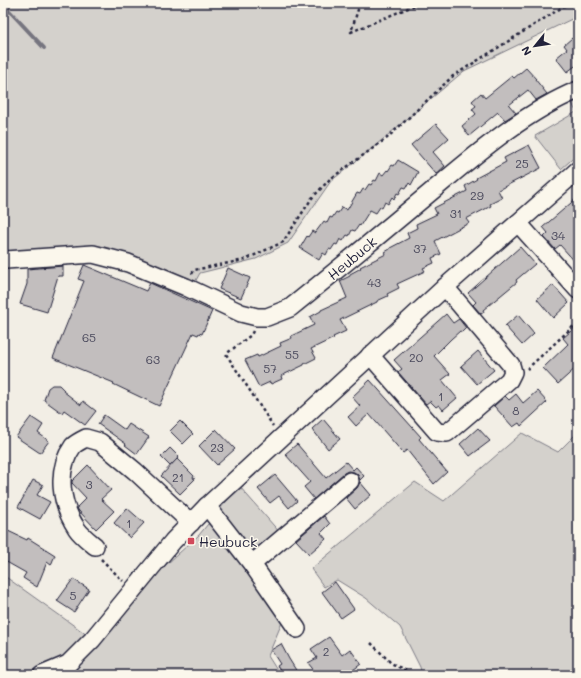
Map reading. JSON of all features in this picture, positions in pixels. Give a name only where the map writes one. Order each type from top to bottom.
[{"type":"street","name":"Heubuck","points":[[6,260],[93,254],[128,264],[186,287],[241,313],[256,317],[267,317],[290,308],[483,148],[559,98],[578,90]]},
{"type":"street","points":[[42,675],[68,664],[92,640],[131,590],[173,541],[207,506],[445,287],[578,170]]},
{"type":"street","points":[[518,223],[578,290]]},
{"type":"street","points":[[370,355],[437,432],[447,433],[509,380],[513,372],[511,365],[445,287]]},
{"type":"street","points":[[95,546],[78,530],[65,505],[61,485],[65,463],[74,445],[86,438],[100,442],[135,471],[190,523]]},
{"type":"street","points":[[252,564],[350,481]]},
{"type":"street","points":[[207,506],[252,564],[297,629]]},
{"type":"path","points":[[360,3],[351,32],[420,3]]},
{"type":"path","points":[[186,287],[194,270],[222,263],[244,260],[283,242],[312,198],[330,179],[386,139],[453,76],[569,3]]},
{"type":"path","points":[[256,317],[252,334],[226,354],[280,438]]},
{"type":"path","points":[[513,372],[524,371],[578,322]]},
{"type":"path","points":[[95,546],[101,558],[131,590]]},
{"type":"path","points":[[371,643],[391,663],[414,675]]},
{"type":"shaded area","points":[[3,3],[578,3],[578,16],[464,71],[331,181],[288,243],[256,259],[200,273],[194,284],[93,254],[3,261]]},
{"type":"shaded area","points":[[578,100],[578,154],[561,169],[535,136],[576,112],[572,103]]},
{"type":"shaded area","points":[[578,432],[578,675],[422,675],[420,667],[400,627],[366,598],[337,580],[324,587],[311,569],[415,482],[444,501],[522,433],[558,452]]},
{"type":"shaded area","points":[[240,487],[281,534],[259,552],[248,553],[218,511]]},
{"type":"shaded area","points":[[208,524],[216,524],[283,620],[268,656],[280,675],[3,675],[3,575],[83,632],[98,645],[147,582],[199,535]]},
{"type":"building","points":[[572,38],[576,42],[578,40],[578,64],[567,72],[556,58],[567,49],[564,45]]},
{"type":"building","points":[[526,68],[547,94],[536,100],[528,90],[509,105],[516,113],[505,120],[498,112],[469,136],[462,126],[476,114],[472,109],[476,106],[472,101],[481,93],[485,98],[512,76],[514,78]]},
{"type":"building","points":[[436,124],[449,138],[433,152],[445,166],[436,174],[411,145]]},
{"type":"building","points":[[529,145],[541,168],[498,190],[502,198],[490,204],[491,206],[466,219],[469,223],[435,241],[441,254],[432,258],[434,263],[423,268],[425,271],[397,284],[399,288],[387,294],[388,296],[340,320],[346,331],[311,349],[316,358],[281,376],[282,379],[259,387],[245,360],[257,355],[258,357],[281,346],[280,343],[292,338],[291,336],[314,325],[310,317],[321,310],[347,298],[340,281],[350,276],[350,274],[361,268],[360,267],[386,254],[385,252],[390,248],[409,238],[407,233],[417,228],[416,224],[437,214],[434,208],[467,191],[465,186],[477,179],[476,178],[506,162],[504,158]]},
{"type":"building","points":[[398,160],[418,172],[411,185],[409,183],[406,188],[403,187],[394,199],[392,197],[388,204],[385,202],[382,208],[380,207],[376,213],[370,210],[355,231],[352,230],[349,236],[347,235],[343,241],[340,239],[337,245],[335,244],[331,250],[329,249],[326,255],[323,253],[319,260],[300,248],[307,236],[308,237],[312,231],[315,233],[324,221],[327,223],[330,217],[332,218],[336,212],[338,213],[342,207],[347,210],[357,193],[360,194],[363,189],[365,190],[369,184],[371,185],[374,180],[376,181],[380,173],[383,175],[392,165],[394,166]]},
{"type":"building","points":[[578,197],[578,265],[560,245],[555,249],[544,237],[548,233],[543,227]]},
{"type":"building","points":[[520,247],[535,264],[516,280],[517,282],[483,310],[484,312],[481,314],[473,305],[476,302],[468,293]]},
{"type":"building","points":[[84,265],[146,291],[150,283],[212,311],[202,334],[199,333],[198,335],[193,333],[159,406],[113,384],[114,383],[53,358],[84,281],[78,279]]},
{"type":"building","points":[[63,266],[63,276],[58,276],[47,312],[20,304],[27,284],[27,269]]},
{"type":"building","points":[[228,268],[250,278],[241,298],[219,289]]},
{"type":"building","points":[[553,285],[569,303],[553,318],[537,299]]},
{"type":"building","points":[[446,314],[453,323],[459,319],[466,328],[462,332],[460,331],[434,356],[450,374],[442,380],[457,398],[443,410],[439,405],[436,407],[430,401],[426,404],[398,372],[402,369],[394,360]]},
{"type":"building","points":[[518,315],[534,334],[522,345],[505,326]]},
{"type":"building","points":[[578,325],[578,366],[558,384],[543,368],[568,344],[563,338]]},
{"type":"building","points":[[478,351],[494,370],[477,384],[461,366]]},
{"type":"building","points":[[370,380],[421,437],[419,439],[447,472],[434,484],[407,450],[403,453],[369,414],[356,426],[348,417],[360,406],[352,397]]},
{"type":"building","points":[[52,385],[59,385],[64,390],[63,391],[81,405],[83,401],[96,411],[85,425],[64,410],[62,413],[44,400],[48,388]]},
{"type":"building","points":[[537,391],[547,402],[521,426],[519,423],[513,427],[494,406],[505,396],[509,400],[516,394],[523,403]]},
{"type":"building","points":[[104,415],[125,430],[129,424],[149,437],[137,454],[125,445],[126,444],[98,424]]},
{"type":"building","points":[[31,417],[43,425],[38,433],[49,441],[40,453],[16,437]]},
{"type":"building","points":[[323,419],[340,439],[328,449],[312,429]]},
{"type":"building","points":[[180,421],[193,434],[183,444],[170,431]]},
{"type":"building","points":[[478,428],[490,441],[470,456],[460,444]]},
{"type":"building","points":[[216,429],[235,449],[217,465],[199,446]]},
{"type":"building","points":[[297,444],[326,478],[346,462],[353,470],[356,467],[364,476],[360,480],[358,475],[354,472],[348,471],[314,499],[304,487],[310,482],[285,454]]},
{"type":"building","points":[[170,448],[179,457],[170,466],[161,457]]},
{"type":"building","points":[[177,459],[194,476],[193,478],[195,479],[180,494],[161,476]]},
{"type":"building","points":[[88,465],[111,490],[101,499],[114,511],[96,529],[78,510],[77,507],[86,498],[72,483],[72,481]]},
{"type":"building","points":[[275,475],[297,501],[289,508],[279,496],[270,503],[258,489]]},
{"type":"building","points":[[33,480],[43,485],[37,495],[50,502],[40,519],[18,507]]},
{"type":"building","points":[[360,482],[371,495],[355,509],[346,498],[357,488]]},
{"type":"building","points":[[127,508],[144,523],[130,538],[114,523]]},
{"type":"building","points":[[324,516],[330,524],[321,533],[326,539],[309,554],[296,540]]},
{"type":"building","points":[[6,530],[27,540],[28,538],[55,555],[51,565],[47,562],[37,587],[23,578],[26,573],[3,560],[3,536]]},
{"type":"building","points":[[73,579],[89,589],[74,612],[57,601]]},
{"type":"building","points":[[335,582],[354,609],[341,618],[322,592]]},
{"type":"building","points":[[329,637],[342,655],[350,649],[361,664],[353,670],[357,675],[323,675],[320,670],[316,673],[308,663],[317,658],[311,649]]},
{"type":"building","points":[[281,644],[299,675],[283,675],[277,666],[280,664],[271,650]]},
{"type":"waterway","points":[[3,4],[44,48]]},
{"type":"place","name":"Heubuck","points":[[191,541]]}]
